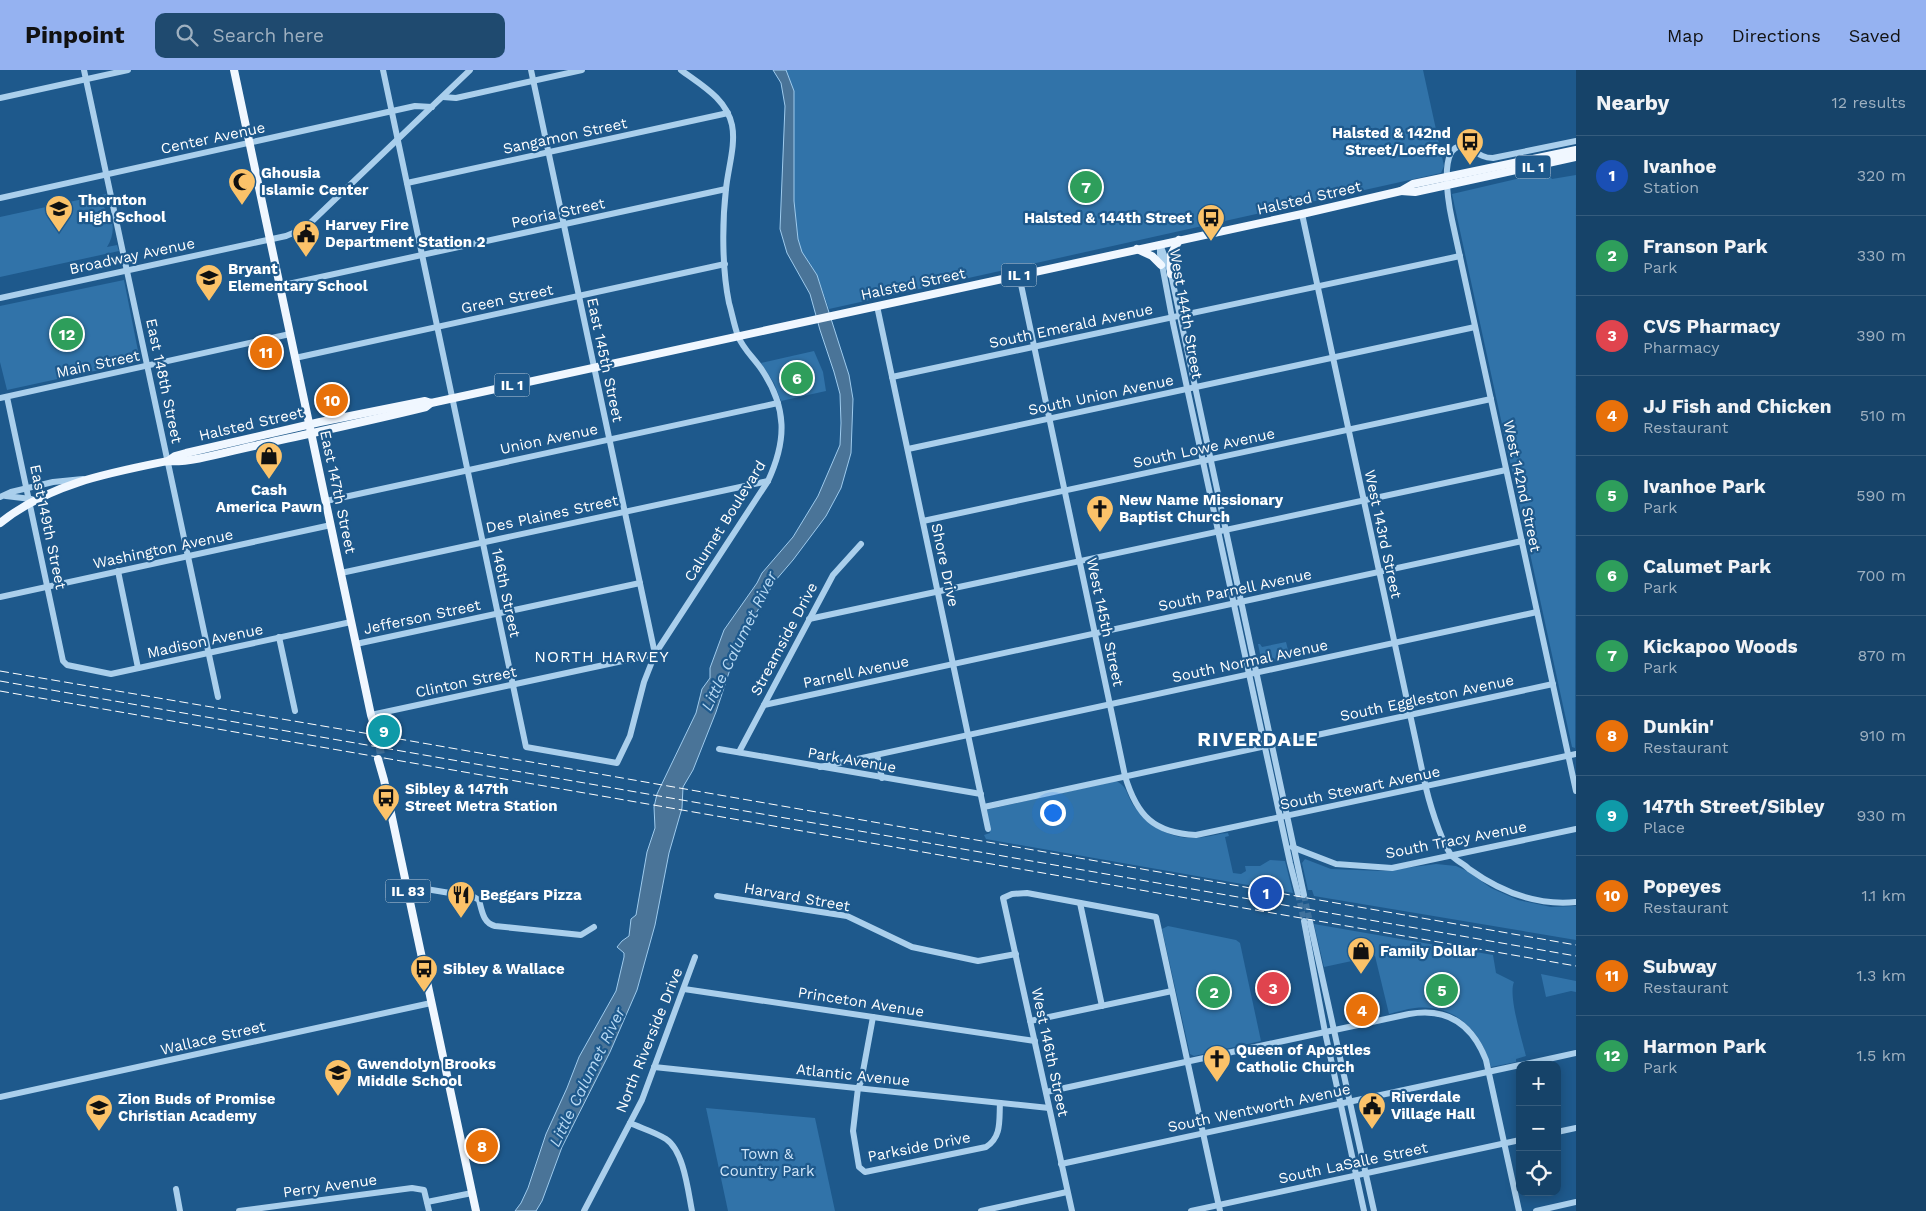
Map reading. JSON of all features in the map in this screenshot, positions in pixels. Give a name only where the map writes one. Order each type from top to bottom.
[{"type":"main road","name":"East 147th Street","points":[[237,71],[269,239],[375,733]]},
{"type":"main road","name":"Halsted Street","points":[[1402,191],[1413,184],[1575,153]]},
{"type":"main road","name":"Halsted Street","points":[[0,523],[31,500],[84,479],[168,461],[182,461],[311,433],[426,407],[431,403],[453,398],[1402,191],[1415,192],[1447,186],[1575,153]]},
{"type":"main road","points":[[1171,274],[1171,255],[1179,240]]},
{"type":"main road","points":[[1137,249],[1152,256],[1162,264]]},
{"type":"main road","name":"Halsted Street","points":[[168,461],[175,456],[186,453],[309,425],[425,401],[431,403]]},
{"type":"main road","name":"IL 83","points":[[380,760],[476,1211]]},
{"type":"street","name":"East 148th Street","points":[[84,70],[218,697]]},
{"type":"street","points":[[0,98],[128,70]]},
{"type":"street","name":"146th Street","points":[[383,70],[526,747]]},
{"type":"street","name":"Broadway Avenue","points":[[0,298],[269,239],[305,228],[470,70]]},
{"type":"street","name":"East 145th Street","points":[[531,70],[655,654]]},
{"type":"street","points":[[443,97],[456,98],[582,70]]},
{"type":"street","name":"Calumet Boulevard","points":[[526,747],[617,763],[630,736],[644,682],[655,654],[768,481],[777,461],[781,444],[782,422],[772,386],[746,351],[738,336],[729,300],[725,264],[726,190],[733,137],[728,113],[722,102],[682,70]]},
{"type":"street","name":"Center Avenue","points":[[0,198],[415,106],[432,107]]},
{"type":"street","name":"Sangamon Street","points":[[407,183],[728,113]]},
{"type":"street","name":"West 142nd Street","points":[[1576,141],[1493,158],[1481,157],[1468,147],[1459,147],[1451,152],[1448,159],[1447,177],[1447,198],[1576,791]]},
{"type":"street","name":"Peoria Street","points":[[279,286],[726,190]]},
{"type":"street","name":"West 143rd Street","points":[[1302,214],[1347,430],[1426,786],[1438,825],[1452,856]]},
{"type":"street","name":"West 144th Street","points":[[1160,244],[1171,274],[1196,387],[1295,849],[1301,894],[1285,842],[1233,604],[1172,318],[1160,244]]},
{"type":"street","name":"South Emerald Avenue","points":[[892,377],[1460,256]]},
{"type":"street","name":"Green Street","points":[[295,358],[725,264]]},
{"type":"street","name":"West 145th Street","points":[[1019,275],[1125,776],[1130,793],[1140,810],[1151,821]]},
{"type":"street","name":"Shore Drive","points":[[877,306],[988,829]]},
{"type":"street","name":"South Union Avenue","points":[[908,449],[1475,327]]},
{"type":"street","name":"Main Street","points":[[3,397],[290,334]]},
{"type":"street","name":"East 149th Street","points":[[3,397],[26,489],[31,500],[64,664]]},
{"type":"street","name":"South Lowe Avenue","points":[[923,521],[1491,399]]},
{"type":"street","name":"Union Avenue","points":[[326,501],[778,403]]},
{"type":"street","points":[[809,619],[1506,470]]},
{"type":"street","points":[[3,497],[11,492],[65,479],[84,479]]},
{"type":"street","name":"Des Plaines Street","points":[[341,573],[768,481]]},
{"type":"street","points":[[3,497],[31,500]]},
{"type":"street","name":"Washington Avenue","points":[[0,597],[331,525]]},
{"type":"street","name":"South Parnell Avenue","points":[[953,664],[1522,541]]},
{"type":"street","name":"Streamside Drive","points":[[739,752],[833,575],[842,562],[861,544]]},
{"type":"street","points":[[118,571],[138,668]]},
{"type":"street","name":"Jefferson Street","points":[[356,644],[640,583]]},
{"type":"street","name":"South Normal Avenue","points":[[820,768],[1537,612]]},
{"type":"street","name":"Madison Avenue","points":[[64,664],[66,666],[111,674],[351,622]]},
{"type":"street","points":[[279,638],[295,711]]},
{"type":"street","name":"Clinton Street","points":[[371,716],[655,654]]},
{"type":"street","name":"Parnell Avenue","points":[[764,705],[953,664]]},
{"type":"street","name":"South Eggleston Avenue","points":[[984,807],[1553,684]]},
{"type":"street","name":"Park Avenue","points":[[719,749],[820,768],[981,794]]},
{"type":"street","name":"South Stewart Avenue","points":[[1151,821],[1162,829],[1178,834],[1196,835],[1576,754]]},
{"type":"street","points":[[877,755],[882,778]]},
{"type":"street","name":"South Tracy Avenue","points":[[1285,842],[1295,849],[1336,864],[1378,868],[1404,866],[1576,829]]},
{"type":"street","points":[[1452,856],[1494,885],[1516,895],[1547,902],[1576,902]]},
{"type":"street","points":[[407,888],[420,888],[474,897],[479,900],[484,918],[489,924],[495,926],[581,935],[594,927]]},
{"type":"street","name":"West 146th Street","points":[[1072,1211],[1003,898],[1012,894],[1027,893],[1080,903]]},
{"type":"street","name":"Harvard Street","points":[[717,896],[847,916],[912,947],[978,961],[1016,954]]},
{"type":"street","points":[[1102,1006],[1080,903],[1156,917],[1219,1208]]},
{"type":"street","points":[[1307,922],[1334,1030],[1374,1211]]},
{"type":"street","name":"North Riverside Drive","points":[[584,1211],[642,1100],[695,957]]},
{"type":"street","points":[[1318,972],[1325,1032],[1364,1211]]},
{"type":"street","name":"Princeton Avenue","points":[[684,988],[1034,1041]]},
{"type":"street","points":[[1030,1021],[1172,990]]},
{"type":"street","name":"Wallace Street","points":[[0,1097],[431,1003]]},
{"type":"street","points":[[1046,1092],[1417,1012],[1442,1014],[1460,1023],[1476,1039],[1483,1053],[1489,1072],[1519,1211]]},
{"type":"street","points":[[858,1088],[861,1082],[873,1017]]},
{"type":"street","name":"South Wentworth Avenue","points":[[1539,1061],[1576,1053]]},
{"type":"street","name":"South Wentworth Avenue","points":[[1061,1164],[1516,1066]]},
{"type":"street","name":"Atlantic Avenue","points":[[654,1067],[1049,1108]]},
{"type":"street","name":"Parkside Drive","points":[[858,1088],[854,1147],[859,1167],[865,1172],[986,1147],[993,1143],[997,1136],[1000,1103]]},
{"type":"street","points":[[630,1123],[667,1140],[677,1152],[683,1168],[692,1211]]},
{"type":"street","points":[[1561,1131],[1576,1128]]},
{"type":"street","name":"South LaSalle Street","points":[[1191,1211],[1219,1208],[1356,1175],[1516,1141]]},
{"type":"street","name":"Perry Avenue","points":[[239,1211],[412,1188],[424,1190],[427,1202]]},
{"type":"street","points":[[176,1189],[180,1211]]},
{"type":"street","points":[[982,1211],[1068,1192]]},
{"type":"street","points":[[429,1211],[427,1202],[472,1193]]},
{"type":"street","points":[[1536,1211],[1576,1202]]},
{"type":"green space","points":[[786,70],[1423,70],[1444,166],[1441,173],[829,309],[817,275],[802,252],[798,239],[794,201],[794,91]]},
{"type":"green space","points":[[1546,172],[1552,179],[1576,175],[1575,748],[1572,747],[1452,194]]},
{"type":"green space","name":"Thornton High School","points":[[106,194],[108,200],[98,202],[111,217],[113,229],[107,247],[117,245],[119,251],[0,277],[0,217]]},
{"type":"green space","points":[[124,280],[140,361],[7,390],[0,362],[0,306]]},
{"type":"green space","points":[[814,351],[823,372],[826,391],[781,401],[774,383],[761,363]]},
{"type":"green space","points":[[1286,642],[1290,658],[1262,664],[1258,644],[1262,647]]},
{"type":"green space","points":[[1116,781],[1123,786],[1132,803],[1141,814],[1165,832],[1184,838],[1228,833],[1229,836],[1225,837],[1233,873],[1241,874],[1246,871],[1245,866],[1260,866],[1270,860],[1285,861],[1293,893],[986,839],[984,835],[990,833],[986,810]]},
{"type":"green space","points":[[1305,859],[1331,869],[1383,871],[1436,864],[1456,866],[1467,871],[1491,888],[1518,900],[1551,907],[1576,906],[1576,940],[1314,896],[1312,890],[1308,890],[1302,863]]},
{"type":"green space","points":[[1314,924],[1493,955],[1496,973],[1514,982],[1514,1007],[1526,1056],[1516,1059],[1516,1062],[1491,1067],[1481,1042],[1465,1022],[1454,1015],[1443,1010],[1430,1008],[1412,1008],[1389,1014],[1375,956],[1324,967]]},
{"type":"green space","points":[[1168,926],[1236,940],[1240,943],[1261,1041],[1194,1056],[1190,1054],[1162,929]]},
{"type":"green space","points":[[1541,974],[1576,981],[1576,992],[1571,991],[1546,997]]},
{"type":"green space","name":"Town & Country Park","points":[[706,1108],[815,1118],[835,1211],[728,1211]]},
{"type":"water","name":"Little Calumet River","points":[[773,70],[786,70],[794,91],[794,201],[798,239],[802,252],[817,275],[849,375],[853,399],[851,453],[841,488],[826,516],[775,581],[739,642],[716,712],[693,770],[683,787],[682,808],[669,853],[655,925],[637,990],[610,1052],[562,1147],[542,1201],[536,1211],[515,1211],[528,1188],[546,1134],[579,1057],[616,991],[624,957],[624,953],[617,947],[629,936],[631,919],[636,915],[647,852],[655,828],[654,807],[657,794],[696,713],[702,689],[710,678],[710,668],[724,630],[762,573],[793,537],[818,496],[840,445],[840,394],[834,372],[810,294],[787,253],[780,229],[785,106],[781,83]]},
{"type":"tunnel","points":[[377,734],[382,760]]},
{"type":"tunnel","points":[[1298,894],[1304,921]]},
{"type":"tunnel","points":[[1304,895],[1310,922]]},
{"type":"railway","points":[[0,671],[1576,945]]},
{"type":"railway","points":[[0,681],[1576,956]]},
{"type":"railway","points":[[0,691],[1576,966]]},
{"type":"place","name":"Halsted & 142nd Street/Loeffel","points":[[1470,166]]},
{"type":"place","name":"Kickapoo Woods","points":[[1086,187]]},
{"type":"place","name":"Ghousia Islamic Center","points":[[242,206]]},
{"type":"place","name":"Thornton High School","points":[[59,233]]},
{"type":"place","name":"Halsted & 144th Street","points":[[1211,242]]},
{"type":"place","name":"Harvey Fire Department Station 2","points":[[306,258]]},
{"type":"place","name":"Bryant Elementary School","points":[[209,302]]},
{"type":"place","name":"Harmon Park","points":[[67,334]]},
{"type":"place","name":"Subway","points":[[266,352]]},
{"type":"place","name":"Calumet Park","points":[[797,378]]},
{"type":"place","name":"Popeyes","points":[[332,400]]},
{"type":"place","name":"Cash America Pawn","points":[[269,480]]},
{"type":"place","name":"New Name Missionary Baptist Church","points":[[1100,533]]},
{"type":"place","name":"147th Street/Sibley","points":[[384,731]]},
{"type":"place","name":"Sibley & 147th Street Metra Station","points":[[386,822]]},
{"type":"place","name":"Ivanhoe","points":[[1266,893]]},
{"type":"place","name":"Beggars Pizza","points":[[461,919]]},
{"type":"place","name":"Family Dollar","points":[[1361,975]]},
{"type":"place","name":"CVS Pharmacy","points":[[1273,988]]},
{"type":"place","name":"Ivanhoe Park","points":[[1442,990]]},
{"type":"place","name":"Franson Park","points":[[1214,992]]},
{"type":"place","name":"Sibley & Wallace","points":[[424,993]]},
{"type":"place","name":"JJ Fish and Chicken","points":[[1362,1010]]},
{"type":"place","name":"Queen of Apostles Catholic Church","points":[[1217,1083]]},
{"type":"place","name":"Gwendolyn Brooks Middle School","points":[[338,1097]]},
{"type":"place","name":"Riverdale Village Hall","points":[[1372,1130]]},
{"type":"place","name":"Zion Buds of Promise Christian Academy","points":[[99,1132]]},
{"type":"place","name":"Dunkin'","points":[[482,1146]]},
{"type":"district","name":"NORTH HARVEY","points":[[602,656]]},
{"type":"district","name":"RIVERDALE","points":[[1258,739]]}]
